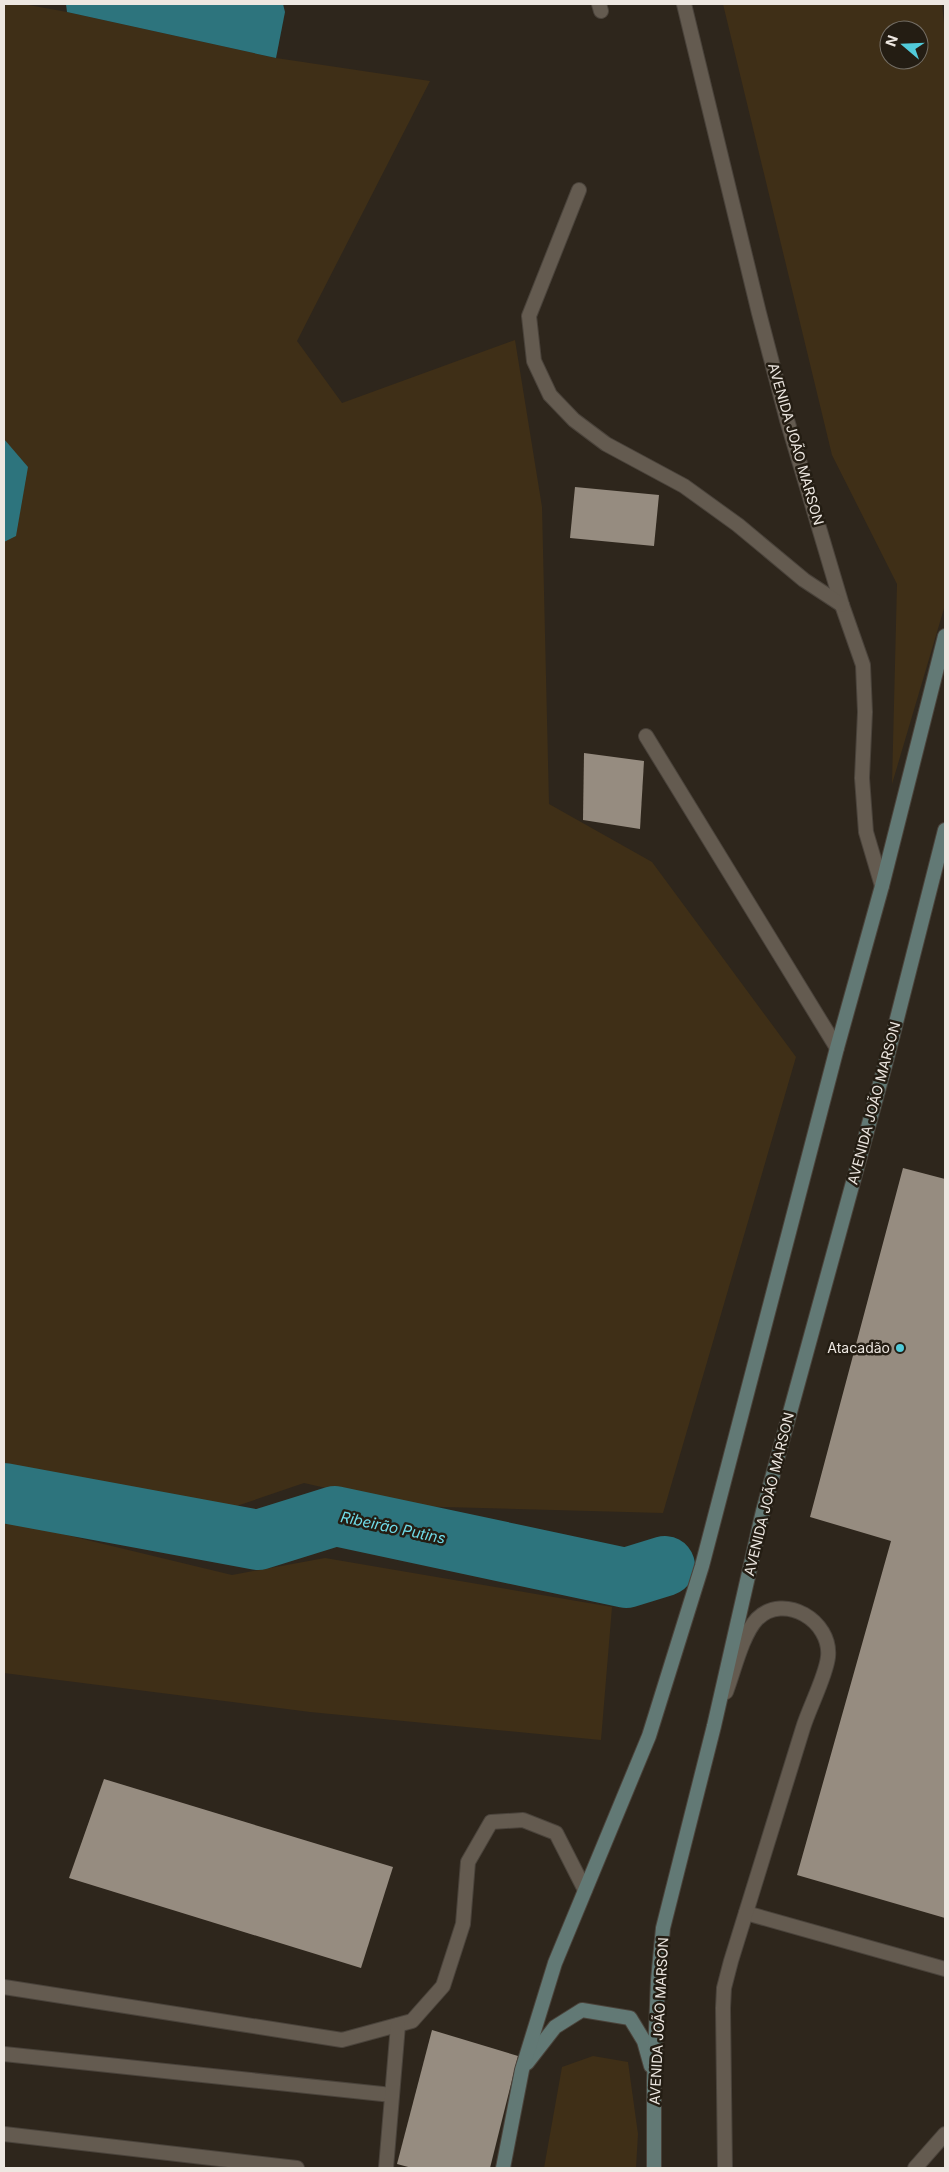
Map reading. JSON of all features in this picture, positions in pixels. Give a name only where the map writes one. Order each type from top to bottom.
[{"type":"main road","points":[[503,2168],[522,2070],[555,1963],[649,1736],[702,1566],[837,1048],[882,886],[945,636]]},
{"type":"main road","name":"AVENIDA JOÃO MARSON","points":[[654,2168],[654,2081],[658,1980],[663,1928],[714,1726],[763,1511],[887,1058],[945,830]]},
{"type":"main road","points":[[522,2070],[555,2027],[582,2010],[630,2018],[644,2041],[654,2081]]},
{"type":"street","name":"AVENIDA JOÃO MARSON","points":[[684,4],[761,322],[787,420],[842,605],[863,665],[865,712],[862,778],[866,832],[882,886]]},
{"type":"street","points":[[579,190],[529,316],[534,361],[550,395],[574,420],[606,444],[684,486],[738,525],[804,580],[842,605]]},
{"type":"street","points":[[646,736],[837,1048]]},
{"type":"street","points":[[714,1726],[749,1632],[758,1619],[769,1611],[782,1608],[794,1610],[819,1626],[825,1638],[828,1658],[808,1713],[731,1961],[724,1998],[725,2168]]},
{"type":"street","points":[[4,1987],[342,2040],[412,2021],[443,1986],[463,1924],[468,1862],[491,1822],[523,1820],[556,1833],[585,1890]]},
{"type":"street","points":[[746,1912],[945,1969]]},
{"type":"street","points":[[386,2168],[398,2025]]},
{"type":"street","points":[[4,2054],[392,2095]]},
{"type":"street","points":[[4,2134],[297,2168]]},
{"type":"street","points":[[915,2168],[945,2134]]},
{"type":"shaded area","points":[[4,4],[23,4],[67,12],[276,58],[430,81],[297,341],[342,403],[515,340],[542,507],[549,804],[652,862],[796,1057],[663,1513],[405,1506],[304,1483],[219,1512],[4,1470]]},
{"type":"shaded area","points":[[723,4],[942,4],[945,33],[945,605],[892,784],[897,584],[832,455]]},
{"type":"shaded area","points":[[4,1520],[232,1575],[325,1558],[612,1607],[601,1740],[310,1712],[4,1673]]},
{"type":"shaded area","points":[[593,2056],[628,2062],[638,2134],[636,2168],[544,2168],[562,2067]]},
{"type":"water","points":[[66,4],[283,4],[285,12],[276,58],[67,12]]},
{"type":"water","points":[[4,439],[28,467],[16,536],[4,542]]},
{"type":"building","points":[[575,487],[659,495],[654,546],[570,538]]},
{"type":"building","points":[[584,753],[644,761],[640,829],[583,820]]},
{"type":"building","points":[[903,1168],[945,1179],[945,1918],[797,1875],[891,1541],[810,1517]]},
{"type":"building","points":[[104,1779],[393,1867],[361,1968],[69,1878]]},
{"type":"building","points":[[432,2030],[518,2056],[490,2168],[412,2168],[397,2164]]},
{"type":"waterway","name":"Ribeirão Putins","points":[[4,1493],[258,1540],[335,1516],[626,1578],[665,1566]]},
{"type":"place","name":"Atacadão","points":[[900,1348]]}]
